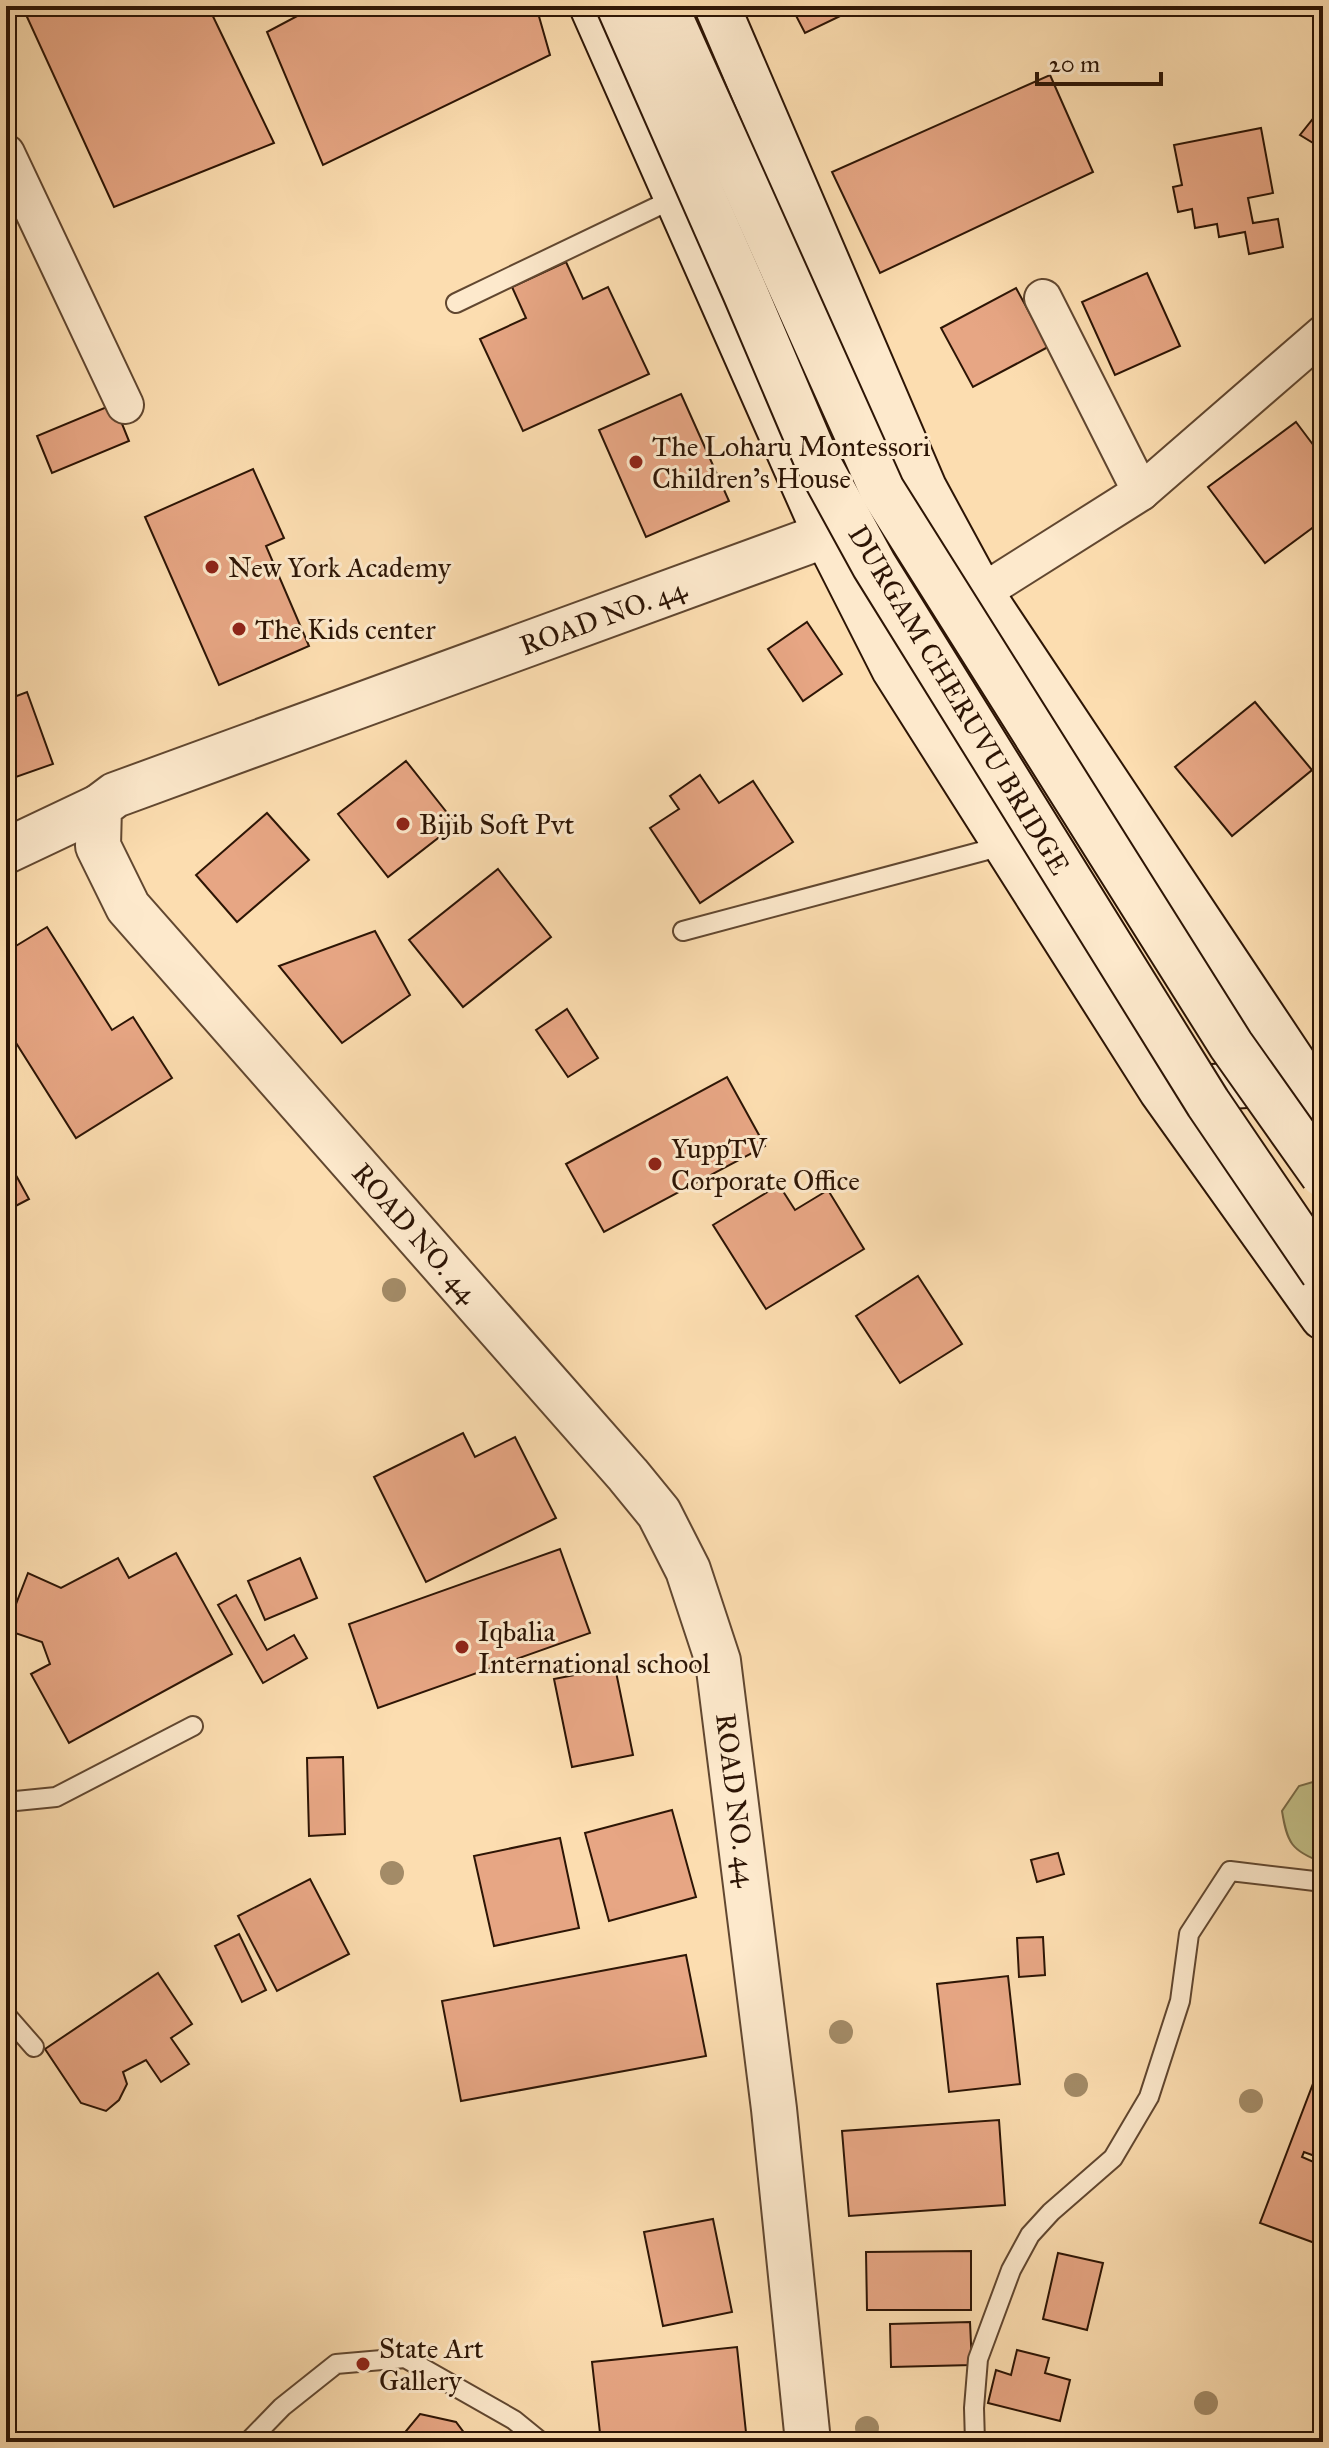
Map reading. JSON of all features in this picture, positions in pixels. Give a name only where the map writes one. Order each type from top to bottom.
[{"type":"main road","points":[[592,6],[826,535],[894,669],[1161,1090],[1323,1317]]},
{"type":"main road","name":"DURGAM CHERUVU BRIDGE","points":[[619,6],[817,461],[874,565],[1208,1103],[1323,1272]]},
{"type":"main road","name":"DURGAM CHERUVU BRIDGE","points":[[665,6],[882,490],[1231,1045],[1323,1175]]},
{"type":"main road","points":[[717,6],[924,488],[981,593],[1317,1091]]},
{"type":"main road","name":"ROAD NO. 44","points":[[808,2442],[774,2109],[718,1661],[688,1570],[659,1513],[628,1475],[128,907],[98,846],[99,807],[115,795],[826,535]]},
{"type":"main road","points":[[6,851],[99,807]]},
{"type":"main road","points":[[1161,1090],[1317,1091]]},
{"type":"street","points":[[6,153],[125,405]]},
{"type":"street","points":[[1043,298],[1141,492]]},
{"type":"street","points":[[981,593],[1141,492],[1323,334]]},
{"type":"lane","points":[[456,303],[677,197]]},
{"type":"lane","points":[[683,931],[1006,845]]},
{"type":"lane","points":[[6,1802],[56,1797],[193,1726]]},
{"type":"lane","points":[[975,2442],[978,2359],[1011,2270],[1030,2235],[1051,2212],[1113,2158],[1149,2097],[1180,2001],[1189,1934],[1230,1871],[1323,1882]]},
{"type":"lane","points":[[6,2015],[34,2047]]},
{"type":"lane","points":[[248,2442],[282,2407],[336,2364],[405,2358],[514,2420],[541,2442]]},
{"type":"shaded area","points":[[1323,1779],[1322,1862],[1303,1854],[1292,1844],[1282,1811],[1299,1786]]},
{"type":"building","points":[[22,6],[208,6],[274,143],[114,207]]},
{"type":"building","points":[[316,6],[536,6],[550,55],[323,165],[267,32]]},
{"type":"building","points":[[791,6],[861,6],[805,33]]},
{"type":"building","points":[[1050,75],[1093,172],[880,273],[832,172]]},
{"type":"building","points":[[1323,106],[1323,149],[1300,135]]},
{"type":"building","points":[[1261,128],[1273,193],[1248,198],[1253,223],[1278,219],[1283,247],[1249,254],[1245,232],[1219,237],[1217,224],[1195,228],[1192,209],[1178,212],[1173,187],[1182,185],[1174,145]]},
{"type":"building","points":[[566,262],[583,299],[608,287],[649,374],[523,431],[480,339],[526,318],[512,287]]},
{"type":"building","points":[[1147,273],[1180,346],[1115,375],[1082,302]]},
{"type":"building","points":[[1016,288],[1048,347],[973,387],[941,328]]},
{"type":"building","points":[[681,394],[729,501],[646,537],[599,430]]},
{"type":"building","points":[[114,404],[129,441],[52,473],[37,436]]},
{"type":"building","points":[[1296,422],[1323,458],[1323,520],[1265,563],[1208,487]]},
{"type":"building","points":[[253,469],[284,538],[266,546],[309,646],[219,685],[145,517]]},
{"type":"building","points":[[807,622],[842,674],[803,701],[768,649]]},
{"type":"building","points":[[27,692],[53,764],[13,778],[6,757],[6,700]]},
{"type":"building","points":[[1255,702],[1312,770],[1232,836],[1175,767]]},
{"type":"building","points":[[406,761],[456,824],[388,877],[338,814]]},
{"type":"building","points":[[700,775],[719,803],[753,781],[793,842],[700,903],[650,828],[679,809],[670,796]]},
{"type":"building","points":[[267,813],[309,860],[237,922],[196,875]]},
{"type":"building","points":[[498,869],[551,937],[463,1007],[409,940]]},
{"type":"building","points":[[47,927],[112,1030],[133,1017],[172,1078],[76,1138],[6,1027],[6,952]]},
{"type":"building","points":[[375,931],[410,995],[342,1043],[279,966]]},
{"type":"building","points":[[567,1009],[598,1058],[568,1077],[536,1030]]},
{"type":"building","points":[[727,1077],[765,1146],[604,1232],[566,1164]]},
{"type":"building","points":[[6,1157],[29,1199],[6,1211]]},
{"type":"building","points":[[779,1185],[795,1210],[828,1190],[864,1249],[766,1309],[713,1225]]},
{"type":"building","points":[[918,1276],[962,1344],[900,1383],[856,1316]]},
{"type":"building","points":[[463,1433],[475,1457],[515,1437],[556,1518],[426,1582],[374,1477]]},
{"type":"building","points":[[560,1549],[590,1633],[378,1708],[349,1624]]},
{"type":"building","points":[[176,1553],[232,1654],[69,1743],[31,1674],[50,1664],[42,1642],[6,1630],[28,1573],[61,1588],[118,1558],[129,1578]]},
{"type":"building","points":[[300,1558],[317,1598],[265,1620],[248,1581]]},
{"type":"building","points":[[236,1595],[267,1650],[294,1635],[307,1658],[263,1683],[218,1605]]},
{"type":"building","points":[[615,1667],[633,1755],[572,1767],[554,1679]]},
{"type":"building","points":[[343,1757],[345,1834],[309,1836],[307,1758]]},
{"type":"building","points":[[672,1810],[696,1897],[609,1921],[585,1833]]},
{"type":"building","points":[[560,1838],[579,1928],[494,1946],[474,1856]]},
{"type":"building","points":[[1058,1853],[1064,1874],[1037,1882],[1031,1860]]},
{"type":"building","points":[[310,1879],[349,1954],[277,1991],[238,1916]]},
{"type":"building","points":[[239,1934],[266,1990],[242,2002],[215,1946]]},
{"type":"building","points":[[1043,1937],[1045,1975],[1019,1977],[1017,1938]]},
{"type":"building","points":[[686,1955],[706,2056],[461,2101],[442,2001]]},
{"type":"building","points":[[158,1973],[192,2024],[171,2038],[189,2064],[161,2082],[146,2060],[123,2072],[127,2084],[119,2100],[106,2111],[81,2103],[45,2049]]},
{"type":"building","points":[[1008,1976],[1020,2084],[949,2092],[937,1984]]},
{"type":"building","points":[[1319,2068],[1323,2070],[1323,2159],[1304,2152],[1302,2157],[1323,2166],[1319,2183],[1323,2185],[1323,2246],[1260,2223]]},
{"type":"building","points":[[999,2120],[1005,2205],[849,2216],[842,2131]]},
{"type":"building","points":[[713,2219],[732,2312],[663,2326],[644,2232]]},
{"type":"building","points":[[971,2251],[971,2310],[867,2310],[866,2252]]},
{"type":"building","points":[[1058,2253],[1103,2263],[1087,2330],[1043,2319]]},
{"type":"building","points":[[970,2322],[972,2365],[891,2367],[890,2324]]},
{"type":"building","points":[[737,2347],[747,2442],[601,2442],[592,2362]]},
{"type":"building","points":[[1017,2350],[1049,2358],[1045,2373],[1070,2380],[1060,2421],[988,2403],[996,2370],[1011,2375]]},
{"type":"building","points":[[420,2414],[456,2422],[471,2442],[397,2442]]},
{"type":"place","name":"The Loharu Montessori Children's House","points":[[636,462]]},
{"type":"place","name":"New York Academy","points":[[212,567]]},
{"type":"place","name":"The Kids center","points":[[239,629]]},
{"type":"place","name":"Bijib Soft Pvt","points":[[403,824]]},
{"type":"place","name":"YuppTV Corporate Office","points":[[655,1164]]},
{"type":"place","name":"Iqbalia International school","points":[[462,1647]]},
{"type":"place","name":"State Art Gallery","points":[[363,2364]]}]
